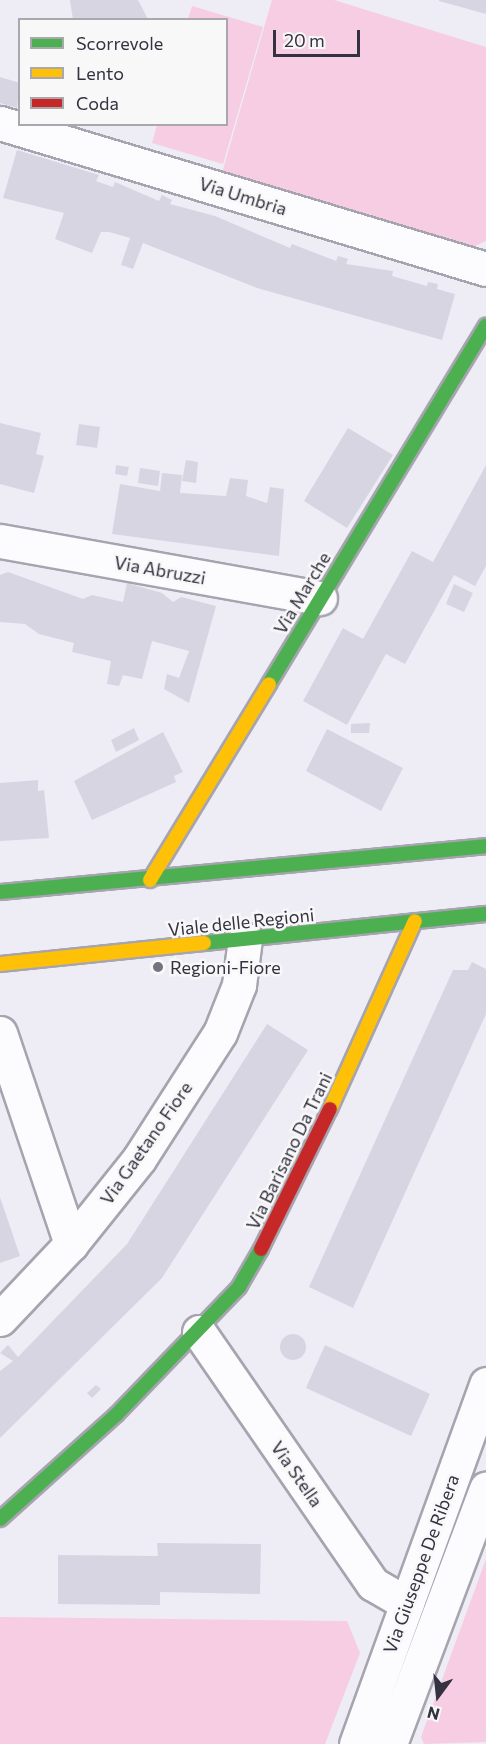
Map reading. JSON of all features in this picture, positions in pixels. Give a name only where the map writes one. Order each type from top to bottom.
[{"type":"street","name":"Via Umbria","points":[[0,123],[486,269]]},
{"type":"street","name":"Via Marche","points":[[150,880],[486,324]]},
{"type":"street","name":"Via Abruzzi","points":[[0,541],[320,598]]},
{"type":"street","points":[[0,892],[150,880],[486,846]]},
{"type":"street","name":"Viale delle Regioni","points":[[0,964],[486,914]]},
{"type":"street","name":"Via Barisano Da Trani","points":[[0,1519],[58,1470],[199,1332],[239,1287],[285,1208],[415,921]]},
{"type":"street","name":"Via Gaetano Fiore","points":[[0,1319],[71,1244],[139,1159],[220,1033],[239,985],[246,939]]},
{"type":"street","points":[[0,1033],[71,1244]]},
{"type":"street","name":"Via Stella","points":[[199,1332],[373,1584],[407,1604]]},
{"type":"street","name":"Via Giuseppe De Ribera","points":[[356,1744],[486,1384]]},
{"type":"street","name":"Via Giuseppe De Ribera","points":[[390,1744],[486,1488]]},
{"type":"shaded area","points":[[272,0],[334,0],[486,47],[486,241],[473,247],[222,173]]},
{"type":"shaded area","points":[[192,6],[263,27],[223,164],[152,143],[157,126],[228,126],[228,18],[188,18]]},
{"type":"shaded area","points":[[486,1559],[486,1742],[424,1744],[421,1737]]},
{"type":"shaded area","points":[[0,1617],[347,1621],[360,1653],[325,1744],[0,1744]]},
{"type":"building","points":[[70,0],[138,0],[147,18],[73,18]]},
{"type":"building","points":[[486,0],[486,14],[439,1]]},
{"type":"building","points":[[0,77],[18,82],[17,108],[0,103]]},
{"type":"building","points":[[17,150],[99,175],[96,181],[113,187],[115,182],[159,201],[162,195],[172,200],[170,204],[215,216],[290,248],[292,244],[336,261],[338,256],[348,259],[346,264],[393,271],[392,276],[427,286],[428,282],[438,284],[437,289],[455,294],[442,340],[257,288],[143,243],[133,269],[121,265],[130,238],[109,232],[101,232],[92,253],[55,239],[64,213],[3,198]]},
{"type":"building","points":[[0,423],[41,433],[36,454],[44,456],[34,493],[0,484]]},
{"type":"building","points":[[79,424],[100,427],[97,448],[76,445]]},
{"type":"building","points":[[348,428],[393,455],[347,528],[304,501]]},
{"type":"building","points":[[186,460],[198,462],[196,483],[182,481]]},
{"type":"building","points":[[116,465],[129,467],[127,476],[115,474]]},
{"type":"building","points":[[486,465],[486,566],[475,586],[454,575],[405,664],[386,654],[347,725],[303,701],[343,628],[363,639],[412,551],[433,562]]},
{"type":"building","points":[[140,468],[160,471],[158,486],[138,483]]},
{"type":"building","points":[[162,473],[182,475],[180,493],[226,496],[230,478],[248,480],[246,496],[267,503],[270,487],[284,489],[279,556],[112,534],[120,484],[160,491]]},
{"type":"building","points":[[8,572],[83,599],[92,595],[123,602],[127,583],[162,593],[173,602],[181,597],[216,606],[189,703],[164,689],[167,674],[179,678],[189,651],[152,641],[142,679],[123,675],[119,686],[107,684],[111,661],[72,652],[74,643],[39,634],[25,624],[0,622],[0,575]]},
{"type":"building","points":[[454,584],[473,593],[464,612],[446,604]]},
{"type":"building","points":[[370,723],[369,733],[351,733],[351,724]]},
{"type":"building","points":[[134,728],[139,740],[116,752],[111,740]]},
{"type":"building","points":[[327,729],[403,768],[381,811],[306,771]]},
{"type":"building","points":[[163,732],[183,772],[174,776],[176,782],[92,820],[74,781]]},
{"type":"building","points":[[38,780],[38,791],[44,790],[49,838],[0,841],[0,783]]},
{"type":"building","points":[[472,962],[486,969],[486,1014],[353,1308],[309,1287],[453,970],[468,970]]},
{"type":"building","points":[[267,1024],[308,1050],[162,1278],[0,1438],[0,1371],[13,1361],[0,1353],[8,1345],[18,1357],[127,1244]]},
{"type":"building","points":[[0,1197],[20,1256],[0,1263]]},
{"type":"building","points":[[293,1334],[302,1338],[306,1347],[302,1356],[293,1360],[284,1356],[280,1347],[284,1338]]},
{"type":"building","points":[[325,1345],[430,1394],[411,1436],[306,1388]]},
{"type":"building","points":[[96,1385],[101,1389],[92,1398],[87,1393]]},
{"type":"building","points":[[157,1543],[261,1544],[260,1594],[160,1592],[160,1605],[58,1604],[58,1555],[158,1556]]},
{"type":"traffic: fast","points":[[269,684],[486,325]]},
{"type":"traffic: fast","points":[[0,892],[486,846]]},
{"type":"traffic: fast","points":[[204,943],[486,914]]},
{"type":"traffic: fast","points":[[0,1519],[116,1415],[239,1287],[261,1249]]},
{"type":"traffic: slow","points":[[150,880],[269,684]]},
{"type":"traffic: slow","points":[[330,1109],[415,921]]},
{"type":"traffic: slow","points":[[0,964],[204,943]]},
{"type":"traffic: jam","points":[[261,1249],[330,1109]]},
{"type":"place","name":"Regioni-Fiore","points":[[158,967]]}]
